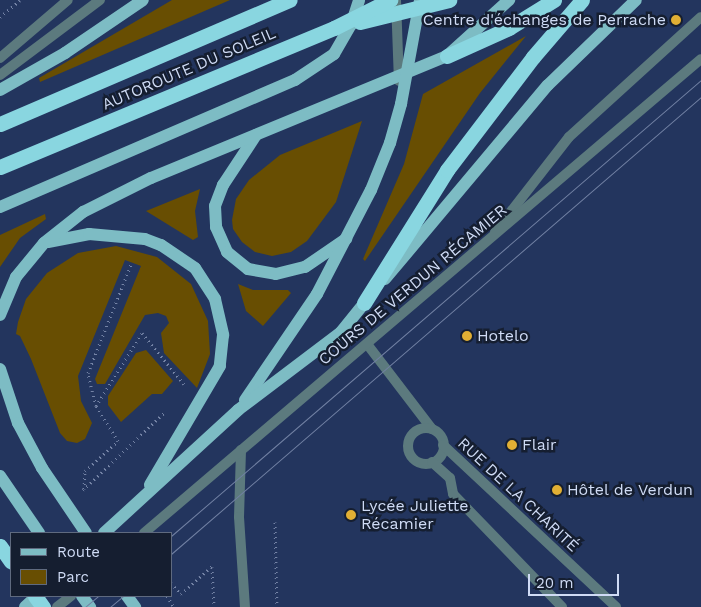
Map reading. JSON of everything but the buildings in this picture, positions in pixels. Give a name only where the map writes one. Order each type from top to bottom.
[{"type":"highway","name":"AUTOROUTE DU SOLEIL","points":[[0,124],[290,0]]},
{"type":"highway","name":"AUTOROUTE DU SOLEIL","points":[[0,168],[334,28],[390,0]]},
{"type":"highway","points":[[334,28],[449,0]]},
{"type":"highway","points":[[447,56],[509,28],[554,0]]},
{"type":"highway","points":[[364,303],[447,170],[533,58],[582,0]]},
{"type":"highway","points":[[0,546],[10,561]]},
{"type":"main road","points":[[0,90],[65,53],[143,0]]},
{"type":"main road","points":[[0,208],[295,80],[334,54],[344,40],[359,0]]},
{"type":"main road","points":[[238,410],[318,294],[348,238],[390,143],[401,104],[420,0]]},
{"type":"main road","points":[[0,314],[16,277],[44,243],[64,225],[99,203],[256,135],[447,56],[509,0]]},
{"type":"main road","points":[[107,530],[238,410],[341,332],[548,85],[636,0]]},
{"type":"main road","points":[[256,135],[223,185],[216,206],[216,227],[227,252],[248,269],[276,274],[305,266],[348,238]]},
{"type":"main road","points":[[44,243],[89,234],[145,239],[161,245],[195,268],[215,299],[223,334],[220,366],[142,498]]},
{"type":"main road","points":[[0,369],[18,423],[42,468],[85,532]]},
{"type":"main road","points":[[0,476],[38,532]]},
{"type":"main road","points":[[25,607],[35,597]]},
{"type":"street","points":[[0,58],[68,0]]},
{"type":"street","points":[[0,75],[100,0]]},
{"type":"street","points":[[396,0],[401,104]]},
{"type":"street","points":[[486,242],[569,137],[701,17]]},
{"type":"street","name":"COURS DE VERDUN RÉCAMIER","points":[[145,532],[701,59]]},
{"type":"street","points":[[367,344],[432,429],[440,435],[443,445],[440,455],[432,462]]},
{"type":"street","points":[[432,429],[416,431],[408,446],[415,460],[432,462],[450,478],[453,494],[562,607]]},
{"type":"street","name":"RUE DE LA CHARITÉ","points":[[443,445],[616,607]]},
{"type":"street","points":[[241,450],[239,517],[244,607]]},
{"type":"street","points":[[57,607],[70,597]]},
{"type":"path","points":[[0,17],[20,0]]},
{"type":"path","points":[[132,262],[88,373],[96,406],[118,441],[85,471],[84,489],[168,410]]},
{"type":"path","points":[[96,406],[142,334],[189,390]]},
{"type":"path","points":[[275,522],[277,607]]},
{"type":"path","points":[[172,584],[181,594],[212,566],[214,607]]},
{"type":"green space","points":[[172,0],[230,0],[40,82],[39,78]]},
{"type":"green space","points":[[526,36],[480,93],[365,261],[363,259],[404,164],[423,94]]},
{"type":"green space","points":[[362,121],[336,202],[307,241],[291,252],[272,256],[255,252],[242,242],[233,229],[232,220],[236,199],[249,180],[280,155]]},
{"type":"green space","points":[[200,189],[195,211],[198,237],[193,240],[146,211]]},
{"type":"green space","points":[[45,214],[46,219],[20,238],[0,267],[0,235]]},
{"type":"green space","points":[[116,246],[157,257],[191,284],[208,321],[210,354],[197,388],[164,353],[161,333],[169,323],[166,316],[158,313],[145,315],[105,384],[97,384],[95,379],[141,266],[125,260],[78,376],[81,401],[92,423],[85,439],[77,443],[67,441],[60,433],[31,359],[20,336],[16,334],[18,322],[26,299],[47,273],[78,253]]},
{"type":"green space","points":[[238,284],[253,290],[288,290],[291,293],[263,326],[246,311]]},
{"type":"green space","points":[[146,350],[173,381],[162,394],[152,394],[121,422],[108,405],[108,396],[136,353]]},
{"type":"tram line","points":[[172,535],[701,80]]},
{"type":"tram line","points":[[172,553],[701,97]]},
{"type":"tram line","points":[[85,607],[97,597]]},
{"type":"tram line","points":[[110,607],[122,597]]},
{"type":"place","name":"Centre d'échanges de Perrache","points":[[676,20]]},
{"type":"place","name":"Hotelo","points":[[467,336]]},
{"type":"place","name":"Flair","points":[[512,445]]},
{"type":"place","name":"Hôtel de Verdun","points":[[557,490]]},
{"type":"place","name":"Lycée Juliette Récamier","points":[[351,515]]}]
